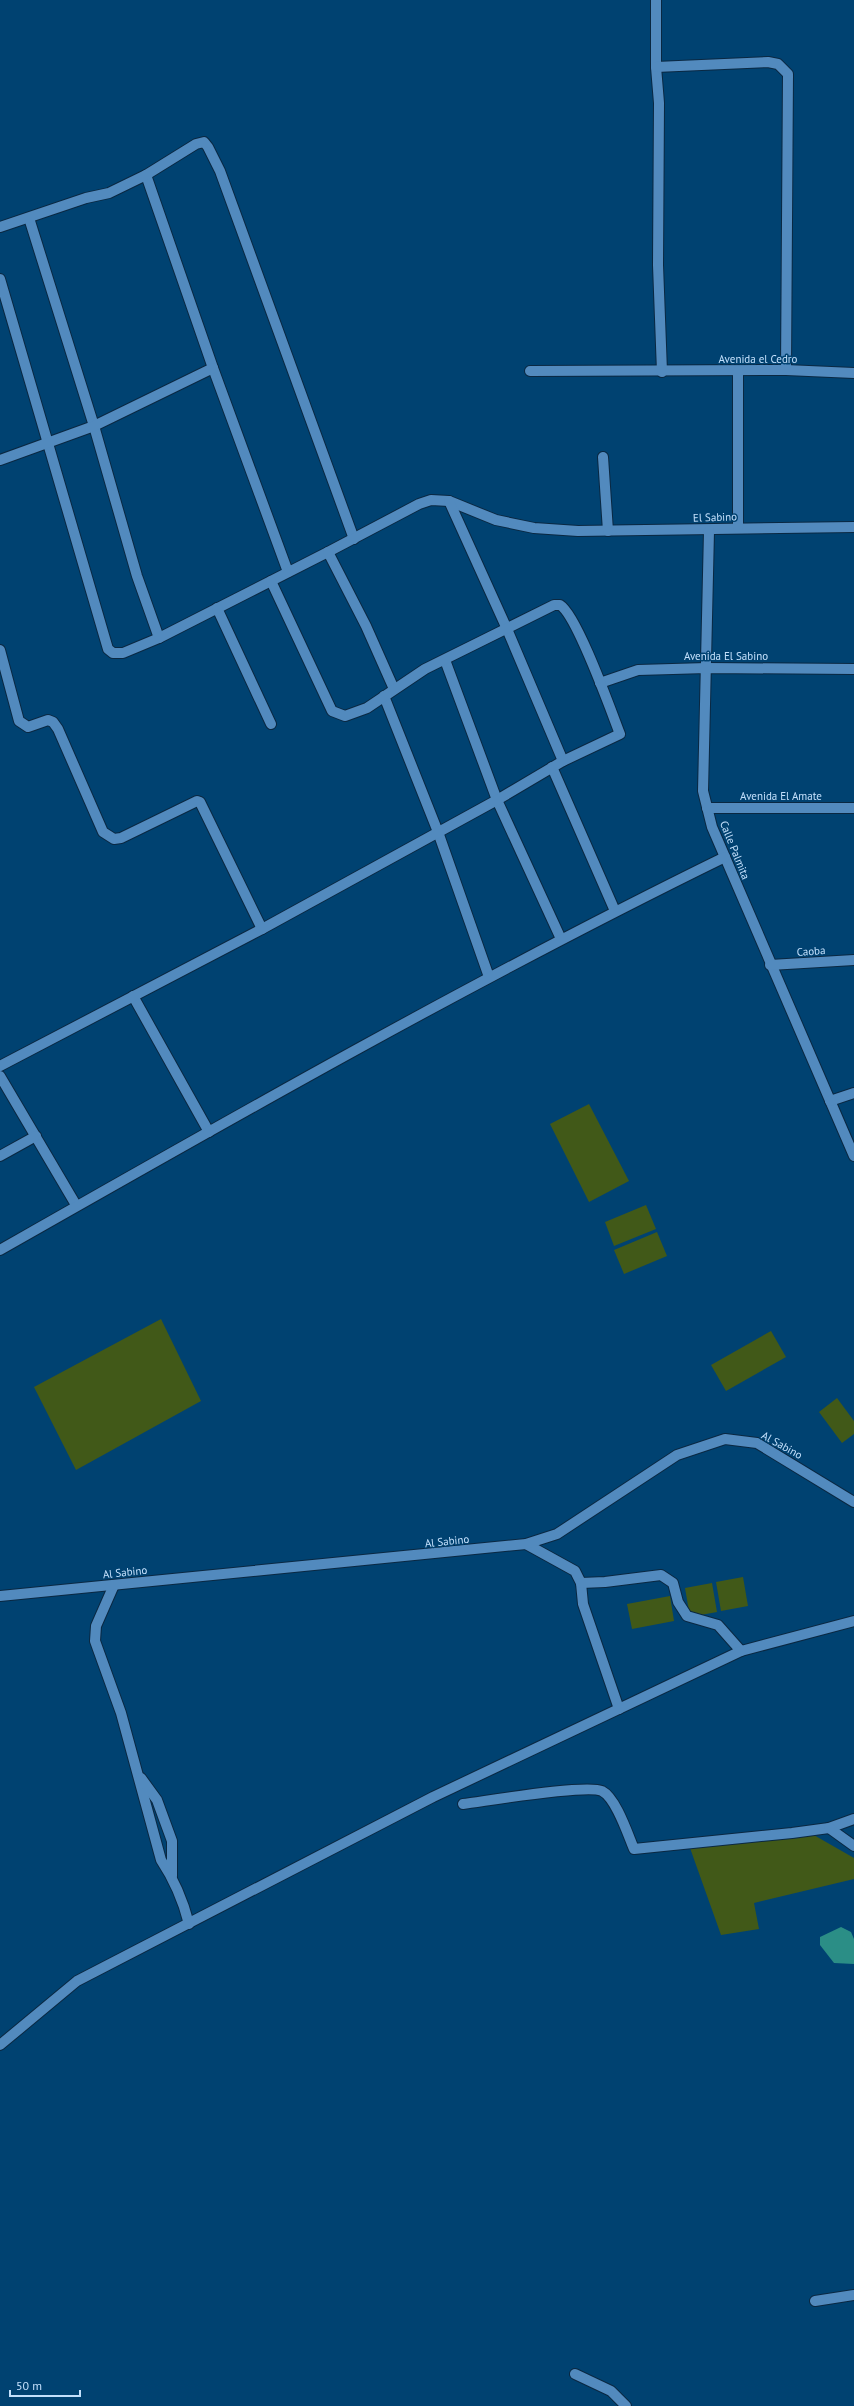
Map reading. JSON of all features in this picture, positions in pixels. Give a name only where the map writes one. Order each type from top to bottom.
[{"type":"street","points":[[656,0],[656,67],[659,103],[658,265],[662,372]]},
{"type":"street","points":[[656,67],[768,62],[778,64],[788,74],[786,370]]},
{"type":"street","points":[[0,227],[86,198],[109,192],[146,175],[196,144],[204,142],[220,171],[354,538]]},
{"type":"street","points":[[146,175],[213,368],[288,572]]},
{"type":"street","points":[[29,218],[94,426],[137,576],[159,638]]},
{"type":"street","points":[[0,279],[108,649],[113,653],[123,653],[159,638],[419,504],[431,500],[449,501],[508,628],[563,761]]},
{"type":"street","points":[[0,460],[94,426],[213,368]]},
{"type":"street","name":"Avenida el Cedro","points":[[530,371],[662,372],[786,370],[854,373]]},
{"type":"street","points":[[738,371],[738,528]]},
{"type":"street","points":[[603,457],[608,531]]},
{"type":"street","name":"El Sabino","points":[[449,501],[496,520],[534,528],[578,531],[854,527]]},
{"type":"street","name":"Calle Palmita","points":[[709,530],[703,791],[712,827],[770,965],[854,1156]]},
{"type":"street","points":[[328,552],[366,626],[394,689]]},
{"type":"street","points":[[0,1066],[262,929],[497,800],[563,761],[620,734],[600,683],[564,608],[554,605],[425,669],[367,708],[345,716],[332,711],[271,581]]},
{"type":"street","points":[[217,608],[271,724]]},
{"type":"street","points":[[0,650],[19,721],[24,726],[28,727],[48,720],[53,722],[58,729],[103,832],[114,839],[121,838],[197,801],[200,802],[262,929]]},
{"type":"street","points":[[445,660],[497,800],[561,939]]},
{"type":"street","name":"Avenida El Sabino","points":[[600,683],[638,670],[707,668],[854,669]]},
{"type":"street","points":[[384,696],[438,832],[489,977]]},
{"type":"street","points":[[552,768],[615,911]]},
{"type":"street","name":"Avenida El Amate","points":[[707,808],[854,808]]},
{"type":"street","points":[[0,1250],[76,1205],[489,977],[615,911],[725,857]]},
{"type":"street","name":"Caoba","points":[[770,965],[854,960]]},
{"type":"street","points":[[134,996],[209,1132]]},
{"type":"street","points":[[0,1076],[76,1205]]},
{"type":"street","points":[[830,1101],[854,1093]]},
{"type":"street","points":[[0,1156],[36,1136]]},
{"type":"street","name":"Al Sabino","points":[[0,1596],[526,1544],[557,1534],[677,1455],[725,1439],[758,1443],[854,1502]]},
{"type":"street","points":[[526,1544],[575,1571],[581,1583],[583,1604],[619,1709]]},
{"type":"street","points":[[581,1583],[605,1582],[661,1575],[673,1583],[678,1602],[687,1616],[718,1625],[741,1650]]},
{"type":"street","points":[[114,1585],[96,1626],[95,1641],[121,1713],[140,1776],[161,1860],[172,1876],[182,1897],[189,1924]]},
{"type":"street","points":[[0,2045],[77,1981],[189,1924],[288,1870],[433,1797],[741,1650],[854,1621]]},
{"type":"street","points":[[140,1776],[157,1800],[172,1841],[172,1876]]},
{"type":"street","points":[[463,1804],[558,1792],[593,1790],[603,1791],[611,1798],[634,1849],[829,1828],[854,1818]]},
{"type":"street","points":[[829,1828],[854,1846]]},
{"type":"street","points":[[815,2301],[854,2296]]},
{"type":"street","points":[[575,2374],[611,2391],[626,2406]]},
{"type":"shaded area","points":[[589,1104],[629,1181],[589,1202],[550,1124]]},
{"type":"shaded area","points":[[646,1205],[656,1229],[614,1246],[605,1222]]},
{"type":"shaded area","points":[[657,1232],[667,1256],[624,1274],[614,1250]]},
{"type":"shaded area","points":[[161,1319],[201,1401],[76,1470],[34,1387]]},
{"type":"shaded area","points":[[771,1331],[786,1357],[726,1391],[711,1365]]},
{"type":"shaded area","points":[[837,1398],[854,1421],[854,1434],[842,1443],[819,1412]]},
{"type":"shaded area","points":[[743,1577],[748,1606],[721,1611],[716,1582]]},
{"type":"shaded area","points":[[712,1583],[717,1612],[690,1617],[685,1588]]},
{"type":"shaded area","points":[[670,1596],[674,1621],[632,1629],[627,1604]]},
{"type":"shaded area","points":[[812,1834],[854,1858],[854,1879],[754,1903],[759,1929],[721,1935],[690,1848]]},
{"type":"shaded area","points":[[841,1927],[851,1932],[854,1939],[854,1964],[834,1963],[820,1945],[820,1937]]}]
